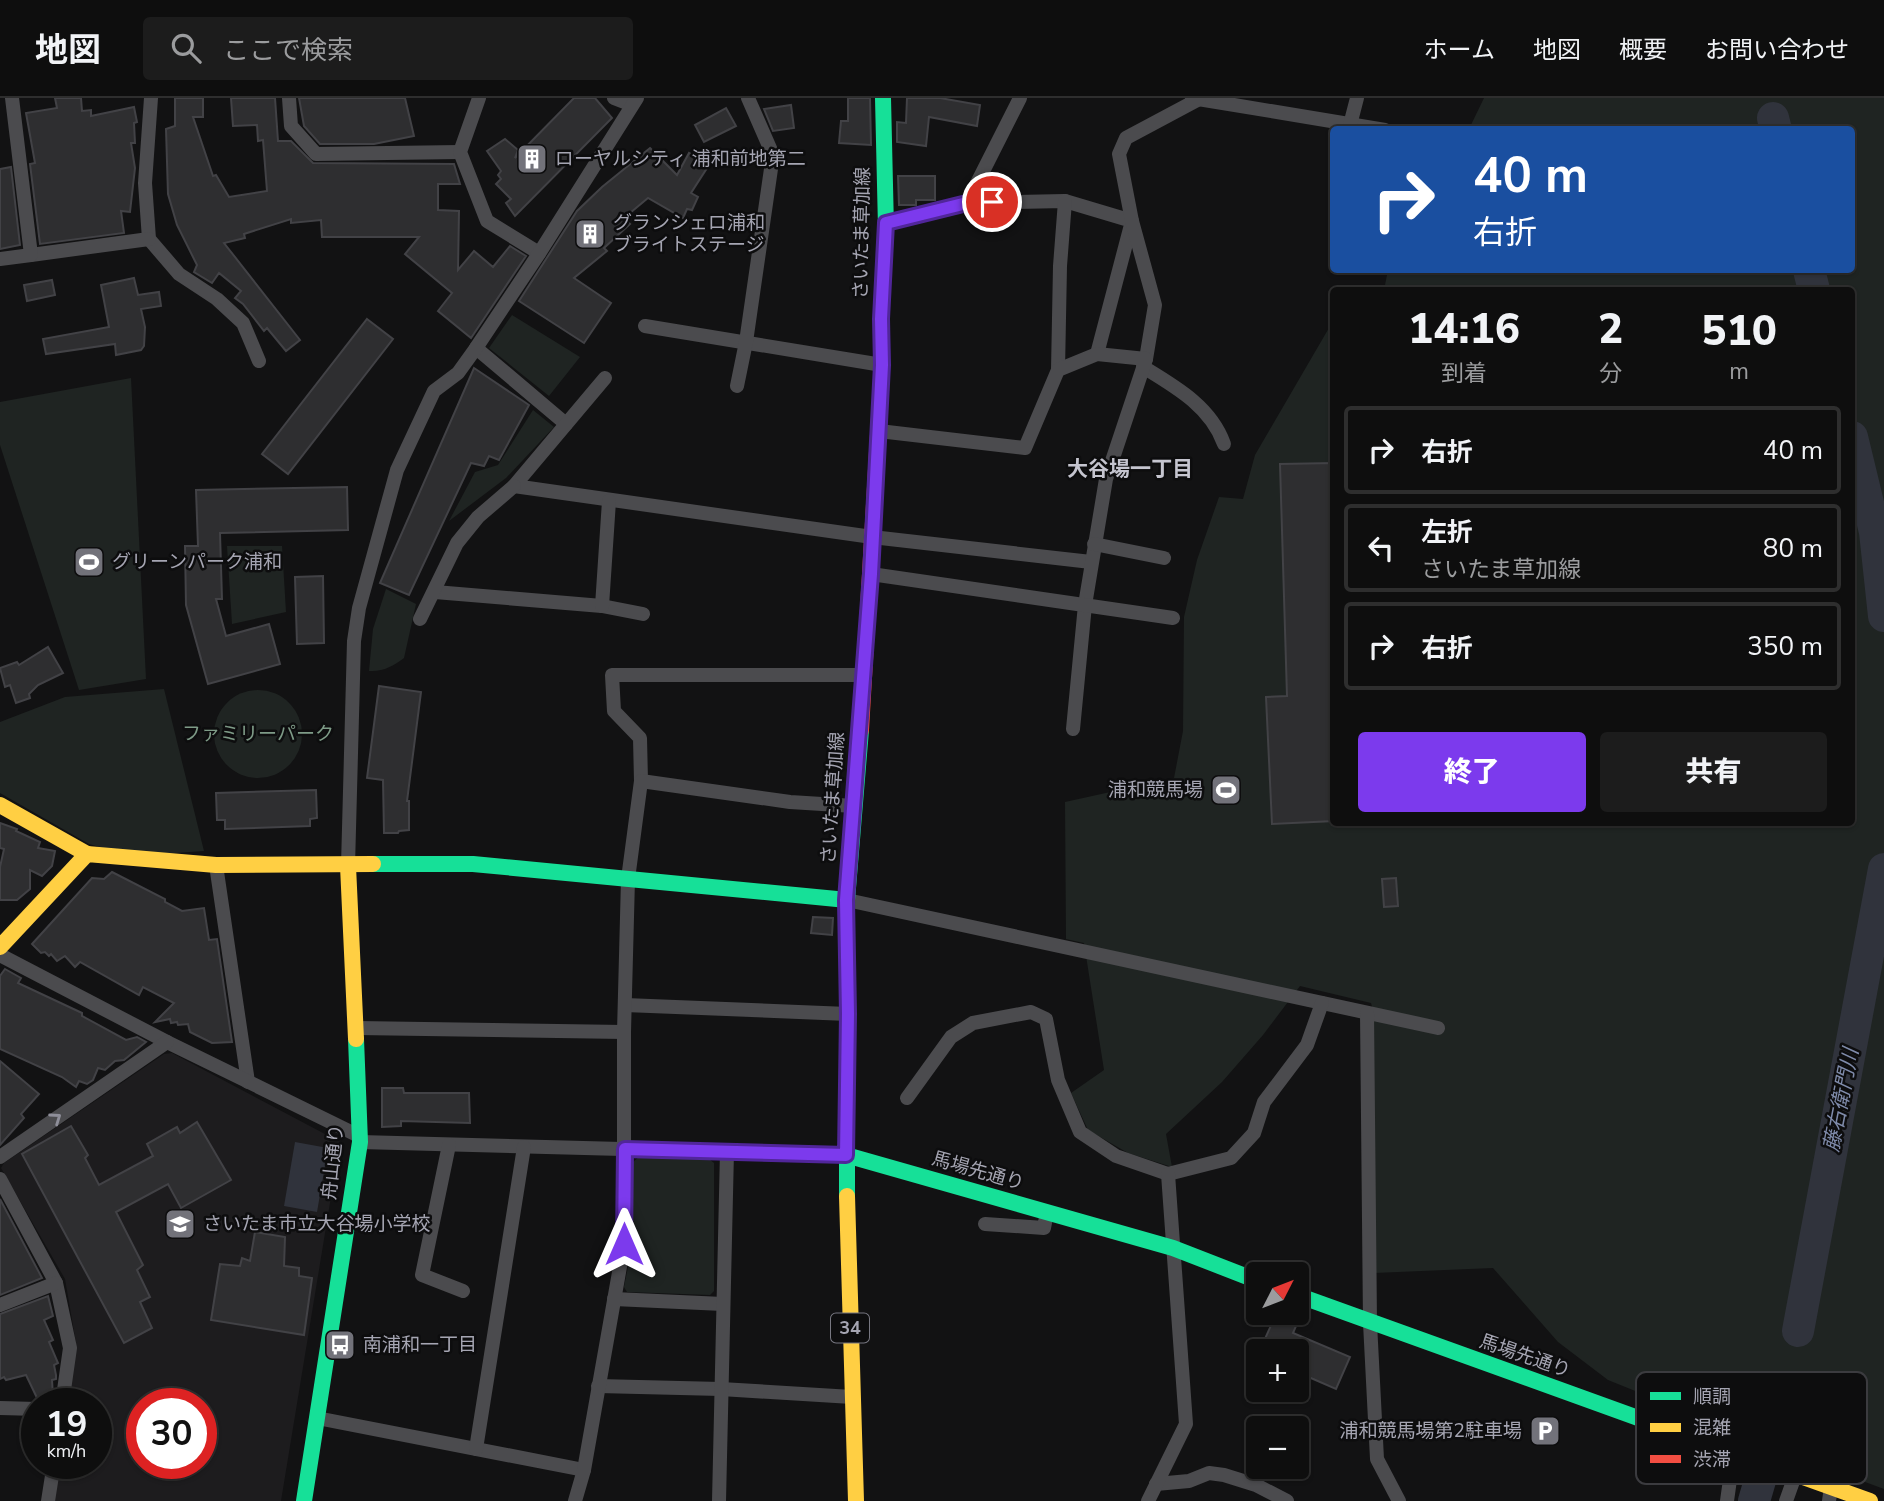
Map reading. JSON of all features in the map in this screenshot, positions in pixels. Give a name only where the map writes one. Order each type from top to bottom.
[{"type":"street","points":[[12,98],[31,255]]},
{"type":"street","points":[[151,98],[145,183],[149,239],[179,274],[217,299],[243,323],[258,361]]},
{"type":"street","points":[[289,98],[291,126],[316,154],[460,152]]},
{"type":"street","points":[[479,98],[460,152],[487,221],[540,252]]},
{"type":"street","points":[[348,866],[354,641],[359,608],[397,470],[434,391],[458,373],[476,348],[635,102],[614,98]]},
{"type":"street","points":[[737,386],[746,342],[773,155],[748,98]]},
{"type":"street","name":"さいたま草加線","points":[[856,1501],[846,1155],[846,900],[864,675],[879,431],[886,223],[883,98]]},
{"type":"street","points":[[967,203],[1020,98]]},
{"type":"street","points":[[1350,125],[1357,98]]},
{"type":"street","points":[[1073,729],[1085,605],[1106,479],[1145,363],[1155,305],[1132,221],[1119,154],[1126,138],[1196,99],[1357,126]]},
{"type":"street","points":[[886,223],[967,203],[1065,201],[1132,221]]},
{"type":"street","points":[[879,431],[1025,448],[1058,370],[1060,266],[1065,201]]},
{"type":"street","points":[[1097,354],[1132,221]]},
{"type":"street","points":[[0,259],[149,239]]},
{"type":"street","points":[[645,326],[882,365]]},
{"type":"street","points":[[476,348],[566,424]]},
{"type":"street","points":[[1058,370],[1097,354],[1145,363],[1211,417],[1224,444]]},
{"type":"street","points":[[420,619],[457,543],[478,517],[514,486],[605,378]]},
{"type":"street","points":[[514,486],[872,537],[1091,562]]},
{"type":"street","points":[[602,606],[609,501]]},
{"type":"street","points":[[1094,544],[1164,558]]},
{"type":"street","points":[[871,574],[1173,618]]},
{"type":"street","points":[[435,592],[602,606],[643,614]]},
{"type":"street","points":[[575,1501],[584,1470],[624,1244],[624,1032],[628,879],[641,781],[639,738],[614,711],[612,675],[864,675]]},
{"type":"street","points":[[641,781],[790,802],[854,806]]},
{"type":"street","points":[[0,805],[87,854],[216,865],[473,864],[846,900],[1438,1028]]},
{"type":"street","points":[[4,938],[87,854]]},
{"type":"street","points":[[216,865],[248,1082]]},
{"type":"street","name":"舟山通り","points":[[304,1501],[359,1139],[357,1028],[348,866]]},
{"type":"street","points":[[0,955],[359,1139],[524,1147],[846,1155]]},
{"type":"street","points":[[907,1098],[951,1037],[973,1023],[1031,1012],[1046,1019],[1058,1080],[1080,1132],[1116,1156],[1168,1174],[1231,1158],[1254,1133],[1264,1102],[1307,1045],[1322,1003]]},
{"type":"street","points":[[625,1005],[848,1014]]},
{"type":"street","points":[[1367,1013],[1370,1323],[1377,1459],[1399,1501]]},
{"type":"street","points":[[357,1028],[624,1032]]},
{"type":"street","points":[[0,1157],[167,1042]]},
{"type":"street","points":[[449,1144],[422,1275],[463,1291]]},
{"type":"street","points":[[476,1449],[524,1147]]},
{"type":"street","points":[[719,1501],[727,1151]]},
{"type":"street","name":"馬場先通り","points":[[846,1155],[1173,1248],[1246,1276]]},
{"type":"street","points":[[1148,1501],[1186,1424],[1168,1174]]},
{"type":"street","points":[[0,1179],[56,1283],[70,1348],[64,1388]]},
{"type":"street","points":[[985,1224],[1044,1228],[1046,1212]]},
{"type":"street","points":[[0,1305],[56,1283]]},
{"type":"street","points":[[614,1299],[723,1304]]},
{"type":"street","name":"馬場先通り","points":[[1309,1300],[1636,1417]]},
{"type":"street","points":[[598,1386],[721,1388],[852,1396]]},
{"type":"street","points":[[0,1408],[21,1409]]},
{"type":"street","points":[[317,1418],[584,1470]]},
{"type":"street","points":[[1156,1484],[1189,1481],[1209,1473],[1256,1485],[1287,1501]]},
{"type":"street","points":[[48,1501],[51,1479]]},
{"type":"street","points":[[1812,1484],[1830,1494],[1870,1501]]},
{"type":"shaded area","name":"さいたま市立大谷場小学校","points":[[172,1053],[340,1142],[281,1501],[54,1501],[57,1479],[112,1479],[112,1388],[70,1388],[76,1343],[65,1279],[1,1168],[4,1163],[164,1054]]},
{"type":"shaded area","points":[[295,1142],[328,1148],[317,1212],[284,1206]]},
{"type":"green space","name":"浦和競馬場","points":[[1484,98],[1884,98],[1884,1489],[1867,1483],[1867,1372],[1636,1372],[1636,1391],[1608,1380],[1558,1342],[1493,1268],[1374,1273],[1374,1014],[1371,1003],[1300,986],[1263,1035],[1222,1082],[1166,1134],[1172,1167],[1128,1153],[1088,1130],[1071,1093],[1104,1070],[1084,943],[1066,939],[1065,802],[1174,778],[1183,731],[1184,617],[1197,560],[1219,497],[1243,499],[1255,455],[1330,326],[1330,826],[1855,826],[1855,287],[1385,287],[1387,273],[1855,273],[1855,126],[1470,126]]},
{"type":"green space","points":[[512,315],[580,357],[549,396],[489,348]]},
{"type":"green space","name":"グリーンパーク浦和","points":[[131,378],[146,679],[79,690],[0,445],[0,402]]},
{"type":"green space","points":[[533,410],[554,427],[506,478],[449,521],[475,472],[498,465]]},
{"type":"green space","points":[[227,546],[282,546],[286,612],[232,624]]},
{"type":"green space","points":[[386,589],[416,604],[404,658],[388,668],[369,671],[373,629]]},
{"type":"green space","points":[[164,689],[204,851],[133,856],[89,844],[0,793],[0,722],[65,697]]},
{"type":"green space","name":"ファミリーパーク","points":[[258,690],[275,694],[289,703],[298,717],[302,734],[298,751],[289,765],[275,774],[258,778],[241,774],[227,765],[218,751],[214,734],[218,717],[227,703],[241,694]]},
{"type":"green space","points":[[639,1157],[709,1159],[714,1163],[714,1291],[710,1295],[627,1292],[624,1287],[632,1247],[633,1162]]},
{"type":"building","points":[[55,98],[81,98],[82,111],[91,110],[91,116],[134,107],[137,122],[134,123],[135,143],[131,143],[135,168],[130,212],[121,211],[124,233],[40,244],[30,164],[35,163],[26,113],[57,108]]},
{"type":"building","points":[[175,98],[203,98],[203,117],[193,117],[213,176],[216,175],[229,197],[267,191],[263,140],[258,141],[257,125],[233,126],[231,98],[275,98],[278,141],[291,141],[313,163],[454,164],[460,184],[438,184],[438,210],[459,211],[458,270],[474,251],[493,267],[510,246],[526,256],[471,338],[438,311],[452,293],[405,254],[419,237],[322,237],[321,220],[291,223],[291,219],[244,234],[245,238],[224,243],[300,340],[286,351],[267,328],[264,331],[235,298],[241,291],[219,273],[212,283],[194,272],[197,265],[177,225],[168,194],[166,129],[175,126]]},
{"type":"building","points":[[299,98],[405,98],[414,136],[374,144],[320,144],[304,126]]},
{"type":"building","name":"ローヤルシティ 浦和前地第二","points":[[574,98],[595,98],[612,118],[515,216],[506,203],[511,199],[496,184],[501,179],[498,175],[501,171],[487,151],[505,139],[518,150],[515,158]]},
{"type":"building","points":[[848,98],[870,98],[871,145],[839,143],[841,121],[848,121]]},
{"type":"building","points":[[907,98],[940,98],[980,105],[977,126],[929,117],[926,146],[897,142],[897,122],[906,123]]},
{"type":"building","points":[[791,105],[794,128],[773,131],[764,109]]},
{"type":"building","points":[[726,108],[736,126],[704,142],[695,125]]},
{"type":"building","name":"グランシェロ浦和 ブライトステージ","points":[[650,148],[677,175],[689,153],[709,165],[691,193],[698,197],[692,210],[687,209],[683,218],[648,198],[624,218],[630,224],[604,248],[607,251],[574,278],[611,303],[584,343],[519,301],[577,211]]},
{"type":"building","points":[[11,167],[20,245],[0,249],[0,169]]},
{"type":"building","points":[[898,176],[935,176],[935,200],[916,200],[916,205],[899,205]]},
{"type":"building","points":[[134,278],[138,295],[159,292],[161,306],[141,309],[145,327],[144,346],[141,350],[116,355],[115,344],[46,354],[43,339],[109,327],[101,285]]},
{"type":"building","points":[[52,280],[55,295],[27,301],[24,285]]},
{"type":"building","points":[[367,319],[393,339],[288,474],[262,454]]},
{"type":"building","points":[[474,368],[529,405],[499,460],[489,456],[484,466],[471,463],[409,595],[380,583]]},
{"type":"building","points":[[1330,463],[1330,821],[1272,824],[1266,697],[1287,696],[1280,464]]},
{"type":"building","points":[[347,487],[348,530],[220,533],[222,599],[216,599],[226,636],[269,624],[280,664],[208,684],[186,605],[185,546],[198,546],[196,490]]},
{"type":"building","points":[[323,576],[324,643],[297,644],[295,577]]},
{"type":"building","points":[[48,647],[63,673],[38,685],[29,694],[30,698],[16,703],[10,685],[5,687],[0,668],[17,662],[19,665]]},
{"type":"building","points":[[379,686],[421,692],[407,801],[409,830],[398,833],[384,833],[383,780],[367,778]]},
{"type":"building","points":[[316,790],[317,818],[310,819],[310,826],[225,829],[225,820],[217,820],[216,793]]},
{"type":"building","points":[[0,823],[40,842],[38,848],[55,851],[52,866],[42,876],[30,870],[30,889],[17,900],[0,900],[0,867],[4,849],[0,848]]},
{"type":"building","points":[[112,872],[165,899],[165,902],[182,911],[204,908],[209,940],[217,939],[232,1042],[212,1043],[190,1032],[188,1024],[178,1025],[177,1022],[171,1023],[170,1019],[155,1022],[174,1003],[143,987],[139,995],[80,962],[75,967],[65,956],[57,961],[51,954],[49,956],[45,952],[41,953],[32,944],[92,878],[104,879]]},
{"type":"building","points":[[1396,878],[1398,906],[1384,907],[1382,879]]},
{"type":"building","points":[[813,917],[833,918],[832,935],[811,933]]},
{"type":"building","points":[[5,969],[21,978],[18,983],[82,1013],[82,1016],[126,1040],[137,1037],[146,1042],[124,1060],[115,1061],[105,1070],[98,1068],[93,1080],[87,1084],[79,1081],[76,1087],[62,1077],[0,1049],[0,976]]},
{"type":"building","points":[[0,1061],[39,1094],[21,1114],[24,1118],[0,1145]]},
{"type":"building","points":[[382,1088],[403,1088],[404,1093],[469,1093],[470,1123],[401,1121],[401,1126],[382,1127]]},
{"type":"building","points":[[197,1122],[231,1180],[181,1208],[168,1184],[116,1212],[143,1265],[137,1270],[150,1297],[140,1302],[152,1328],[124,1343],[22,1154],[71,1126],[88,1155],[85,1158],[99,1185],[153,1156],[147,1144],[177,1127],[180,1133]]},
{"type":"building","points":[[0,1199],[42,1278],[0,1295]]},
{"type":"building","points":[[255,1232],[285,1237],[284,1266],[299,1268],[299,1276],[312,1278],[304,1335],[211,1320],[220,1264],[240,1266],[242,1258],[250,1261]]},
{"type":"building","points":[[48,1296],[53,1316],[44,1320],[53,1340],[49,1342],[58,1363],[54,1365],[56,1379],[52,1380],[52,1388],[32,1388],[26,1375],[0,1379],[0,1314]]},
{"type":"building","points":[[1271,1325],[1296,1325],[1293,1333],[1307,1339],[1265,1339]]},
{"type":"building","points":[[1309,1340],[1350,1357],[1336,1389],[1309,1377]]},
{"type":"waterway","name":"藤右衛門川","points":[[1773,118],[1775,126]]},
{"type":"waterway","name":"藤右衛門川","points":[[1810,273],[1813,287]]},
{"type":"waterway","name":"藤右衛門川","points":[[1855,449],[1875,532],[1884,616]]},
{"type":"waterway","name":"藤右衛門川","points":[[1798,1331],[1884,869]]},
{"type":"waterway","name":"藤右衛門川","points":[[1754,1501],[1759,1484]]},
{"type":"traffic: fast","points":[[883,98],[886,228]]},
{"type":"traffic: fast","points":[[847,1196],[847,900],[861,730]]},
{"type":"traffic: fast","points":[[373,864],[473,864],[847,900]]},
{"type":"traffic: fast","points":[[304,1501],[360,1142],[356,1039]]},
{"type":"traffic: fast","points":[[846,1155],[1173,1248],[1246,1276]]},
{"type":"traffic: fast","points":[[1309,1299],[1636,1417]]},
{"type":"traffic: slow","points":[[0,805],[87,854]]},
{"type":"traffic: slow","points":[[0,947],[87,854],[216,865],[373,864]]},
{"type":"traffic: slow","points":[[348,866],[356,1039]]},
{"type":"traffic: slow","points":[[847,1196],[856,1501]]},
{"type":"traffic: slow","points":[[1822,1484],[1870,1501]]},
{"type":"traffic: jam","points":[[861,730],[882,365],[881,319],[886,228]]},
{"type":"place","name":"ローヤルシティ 浦和前地第二","points":[[532,159]]},
{"type":"place","name":"グランシェロ浦和 ブライトステージ","points":[[590,234]]},
{"type":"place","name":"グリーンパーク浦和","points":[[89,562]]},
{"type":"place","name":"浦和競馬場","points":[[1226,790]]},
{"type":"place","name":"さいたま市立大谷場小学校","points":[[180,1224]]},
{"type":"place","name":"南浦和一丁目","points":[[340,1345]]},
{"type":"place","name":"浦和競馬場第2駐車場","points":[[1545,1431]]},
{"type":"district","name":"大谷場一丁目","points":[[1130,469]]},
{"type":"route","points":[[624,1244],[625,1149],[846,1155],[846,900],[871,574],[886,223],[967,203],[992,202]]}]
